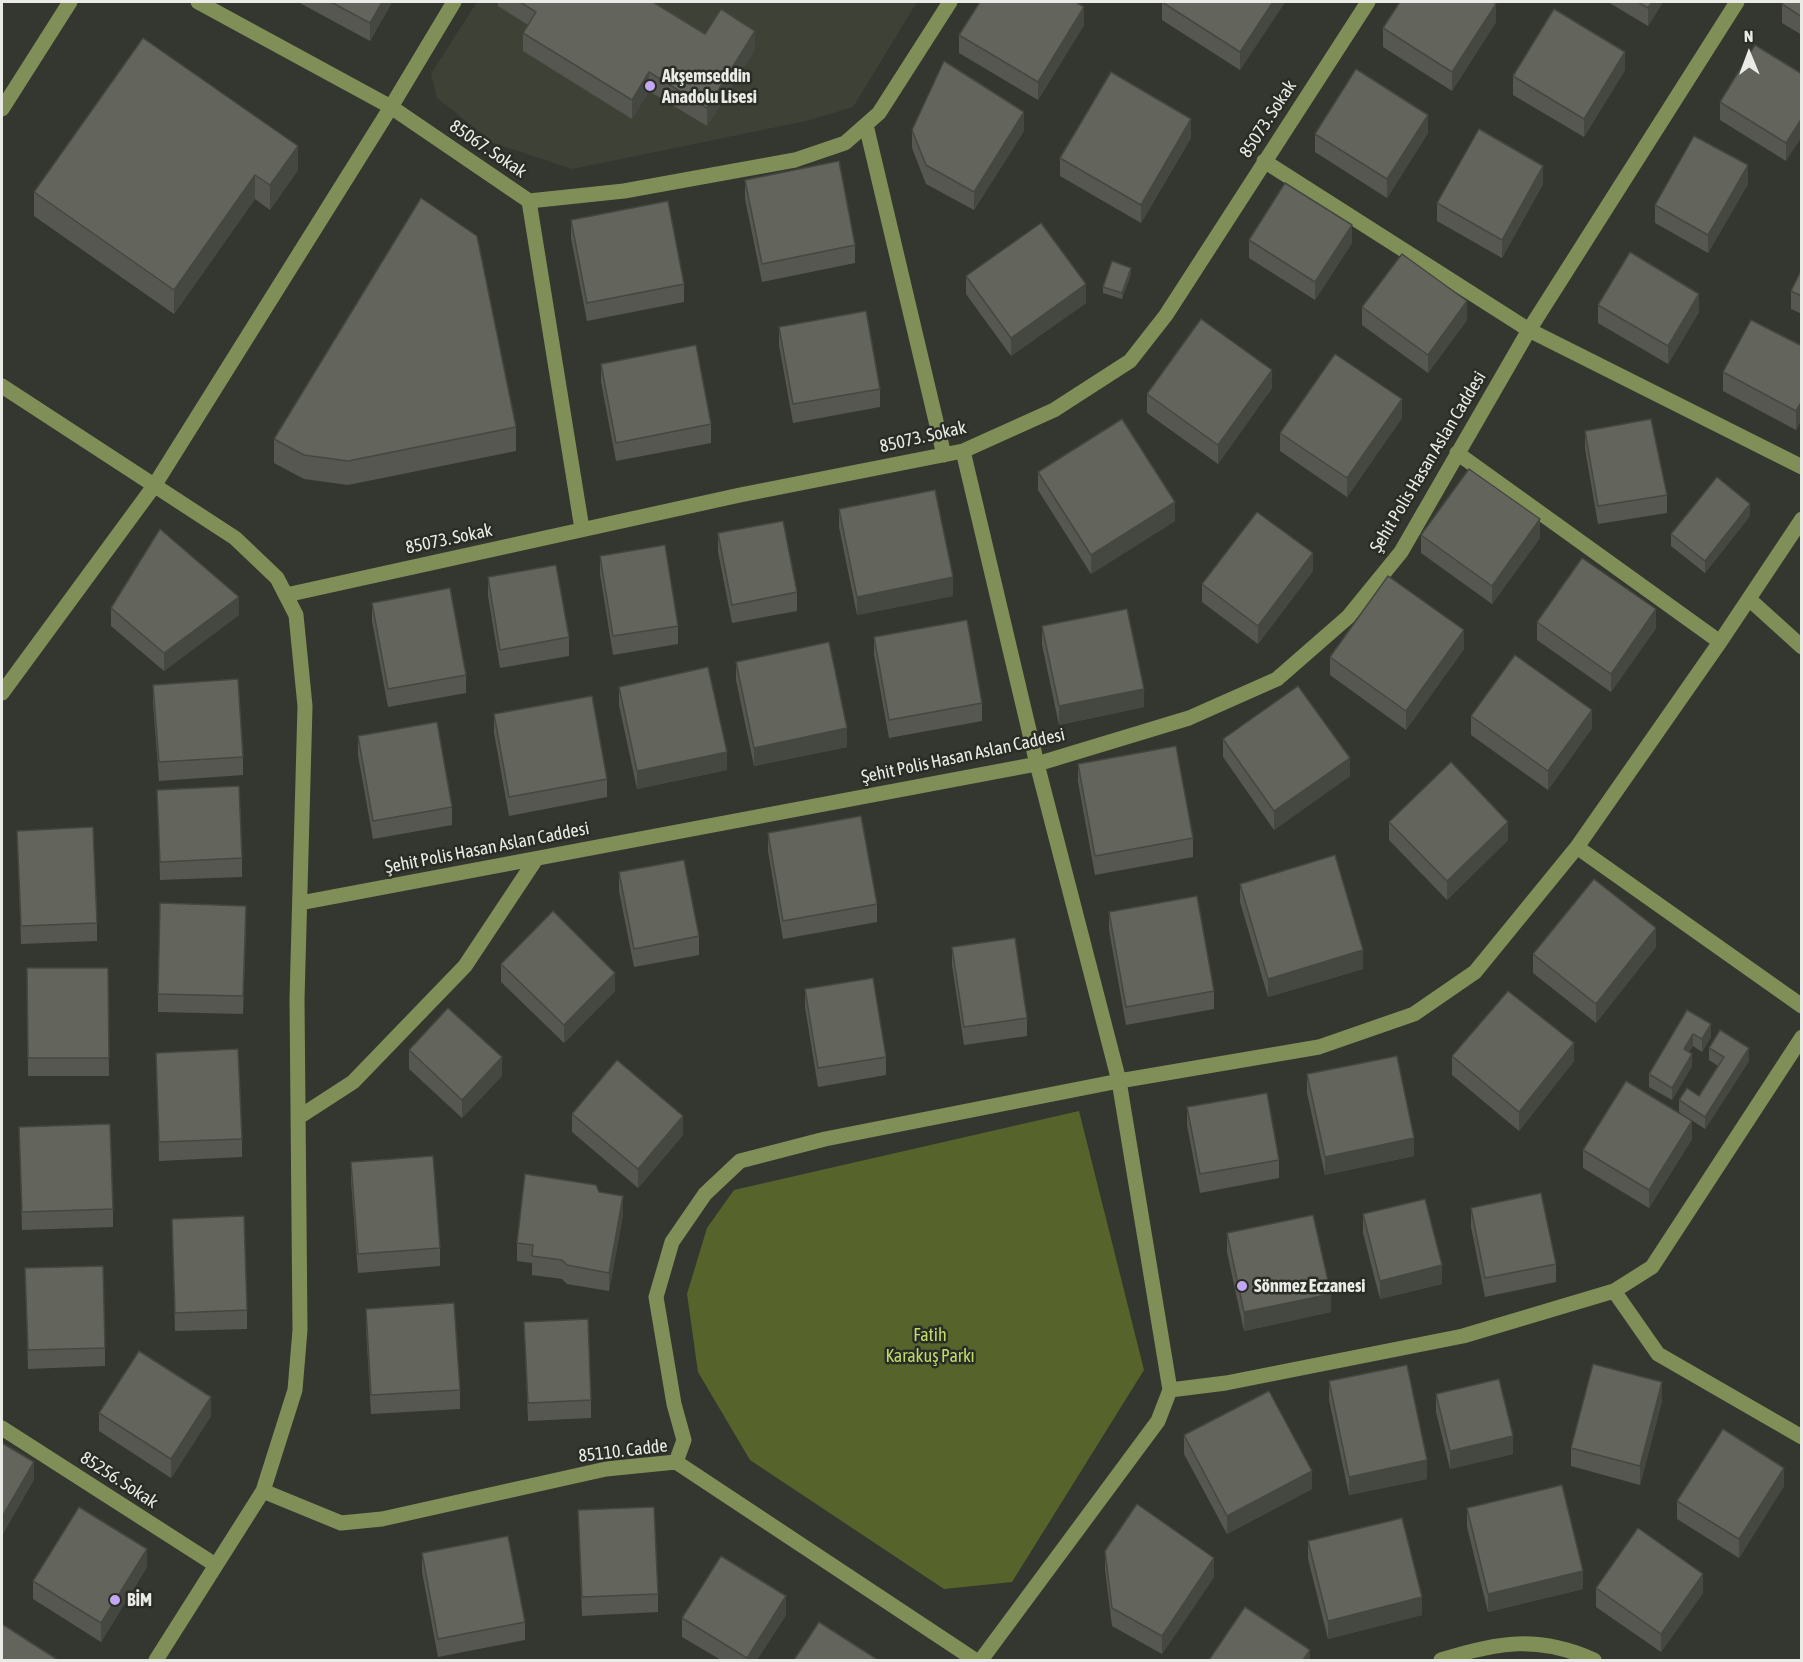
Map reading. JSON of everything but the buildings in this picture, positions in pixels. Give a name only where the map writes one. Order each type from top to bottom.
[{"type":"street","points":[[2,109],[70,2]]},
{"type":"street","name":"85067. Sokak","points":[[198,2],[391,107],[529,201],[582,529]]},
{"type":"street","points":[[2,693],[154,486],[454,2]]},
{"type":"street","points":[[529,201],[624,191],[795,160],[845,143],[879,113],[950,2]]},
{"type":"street","name":"85073. Sokak","points":[[286,595],[582,529],[963,451],[1054,410],[1130,361],[1166,315],[1368,2]]},
{"type":"street","name":"Şehit Polis Hasan Aslan Caddesi","points":[[300,903],[1037,764],[1190,718],[1277,679],[1348,617],[1401,552],[1528,330],[1737,2]]},
{"type":"street","points":[[866,125],[944,455]]},
{"type":"street","points":[[1264,162],[1528,330],[1802,467]]},
{"type":"street","points":[[2,387],[235,538],[277,578],[296,615],[305,706],[297,999],[300,1340],[295,1390],[263,1491],[214,1564],[156,1660]]},
{"type":"street","points":[[963,451],[1037,764],[1119,1081],[1170,1389],[1158,1421],[981,1660]]},
{"type":"street","points":[[1457,453],[1720,642]]},
{"type":"street","points":[[676,1462],[684,1440],[674,1404],[656,1297],[672,1242],[705,1194],[740,1161],[825,1139],[1119,1081],[1319,1047],[1414,1014],[1475,972],[1577,847],[1720,642],[1802,519]]},
{"type":"street","points":[[1749,598],[1802,647]]},
{"type":"street","points":[[1577,847],[1802,1006]]},
{"type":"street","points":[[299,1117],[353,1082],[465,966],[536,859]]},
{"type":"street","points":[[1170,1389],[1226,1383],[1463,1336],[1614,1291],[1652,1267],[1802,1037]]},
{"type":"street","points":[[1614,1291],[1658,1354],[1802,1437]]},
{"type":"street","name":"85256. Sokak","points":[[2,1428],[214,1564]]},
{"type":"street","name":"85110. Cadde","points":[[263,1491],[341,1523],[382,1519],[606,1469],[676,1462],[975,1660]]},
{"type":"street","points":[[1441,1660],[1484,1646],[1548,1644],[1594,1660]]},
{"type":"shaded area","name":"Akşemseddin Anadolu Lisesi","points":[[477,2],[917,2],[853,107],[806,121],[572,169],[494,143],[437,98],[431,74]]},
{"type":"green space","name":"Fatih Karakuş Parkı","points":[[1079,1111],[1144,1370],[1012,1582],[944,1589],[750,1460],[698,1372],[687,1294],[707,1228],[734,1190]]},
{"type":"place","name":"Akşemseddin Anadolu Lisesi","points":[[650,86]]},
{"type":"place","name":"Sönmez Eczanesi","points":[[1242,1286]]},
{"type":"place","name":"BİM","points":[[115,1600]]}]
